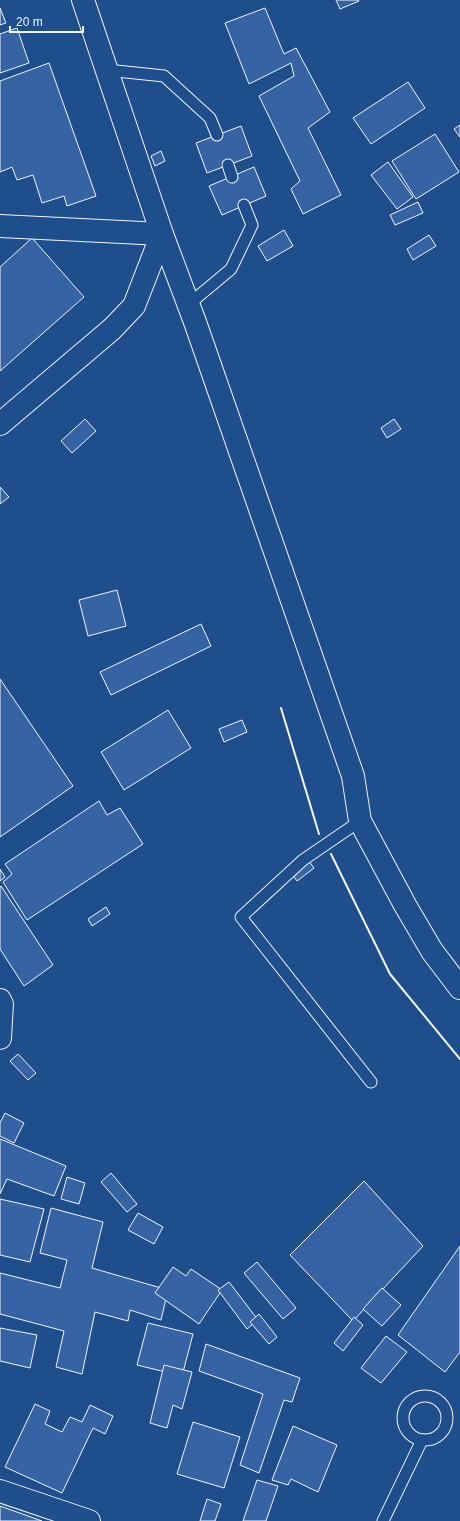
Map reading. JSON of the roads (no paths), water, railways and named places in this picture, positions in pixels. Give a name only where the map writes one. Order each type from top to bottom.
[{"type":"main road","points":[[83,0],[108,70],[162,234],[189,304],[353,776],[360,821],[408,912],[432,951],[460,988]]},
{"type":"main road","points":[[0,226],[162,234]]},
{"type":"main road","points":[[0,424],[112,329],[134,306],[162,234]]},
{"type":"main road","points":[[0,1000],[2,1004],[0,1038]]},
{"type":"main road","points":[[0,1491],[89,1521]]},
{"type":"lane","points":[[108,70],[164,76],[210,118],[217,135]]},
{"type":"lane","points":[[228,165],[232,177]]},
{"type":"lane","points":[[189,304],[231,270],[252,225],[244,205]]},
{"type":"lane","points":[[360,821],[303,860],[241,917],[371,1082]]},
{"type":"lane","points":[[430,1396],[437,1399],[443,1405],[447,1412],[448,1420],[445,1427],[437,1437],[430,1440],[422,1440],[408,1434],[402,1419],[403,1412],[408,1403],[414,1398],[430,1396]]},
{"type":"lane","points":[[383,1521],[422,1440]]}]
